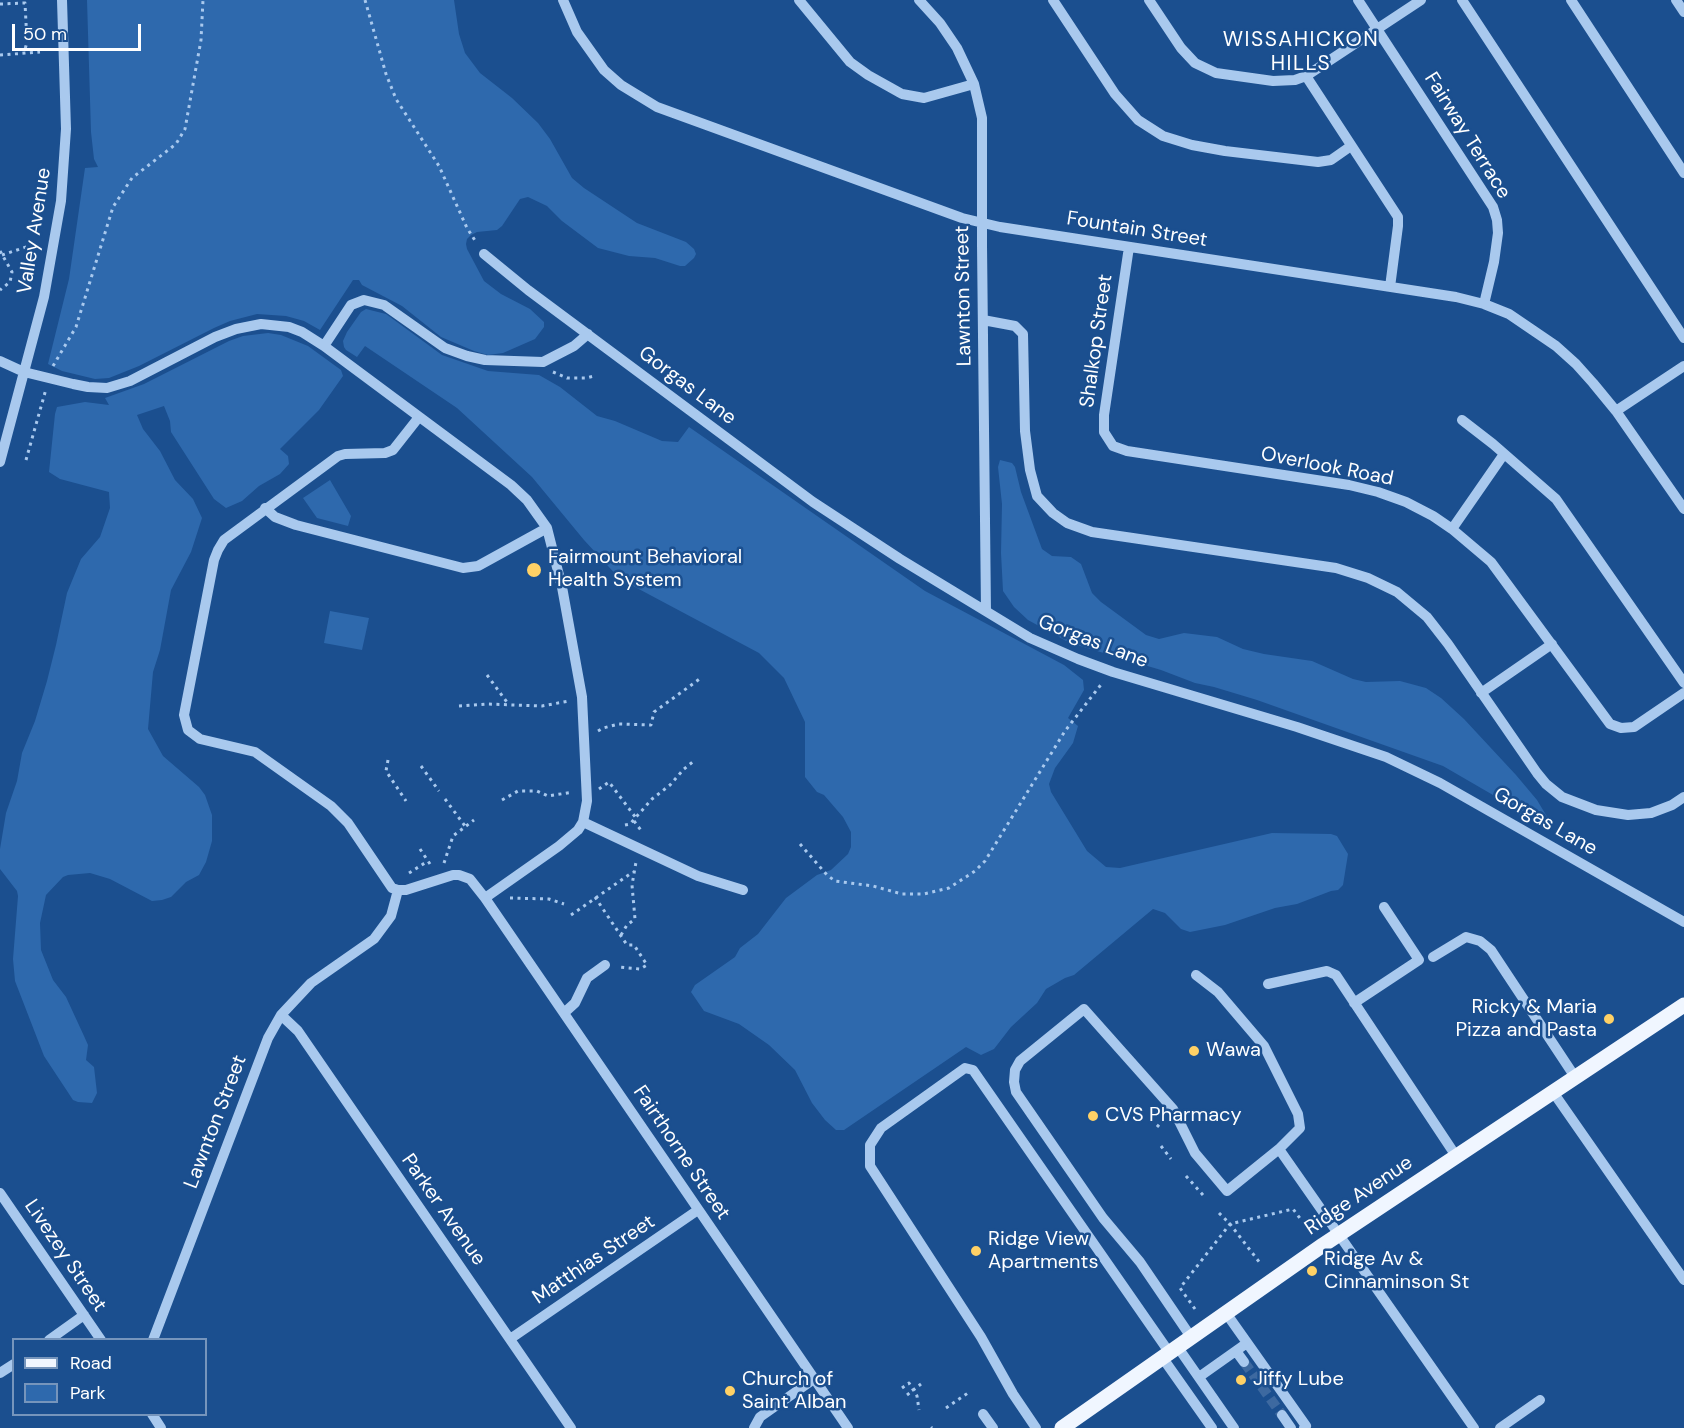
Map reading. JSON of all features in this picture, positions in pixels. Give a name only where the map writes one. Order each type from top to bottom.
[{"type":"main road","name":"Ridge Avenue","points":[[1062,1428],[1339,1235],[1684,1005]]},
{"type":"street","name":"Valley Avenue","points":[[0,462],[51,265],[64,166],[66,94],[62,0]]},
{"type":"street","name":"Fountain Street","points":[[563,0],[577,32],[604,70],[621,85],[657,107],[981,223],[1484,303],[1509,314],[1556,346],[1576,364],[1616,411],[1684,508]]},
{"type":"street","points":[[799,0],[850,63],[902,94],[924,98],[974,84]]},
{"type":"street","name":"Lawnton Street","points":[[919,0],[949,34],[966,64],[974,84],[982,118],[981,223],[986,611]]},
{"type":"street","points":[[1053,0],[1115,94],[1138,120],[1163,136],[1192,145],[1226,151],[1318,162],[1331,160],[1351,146]]},
{"type":"street","points":[[1149,0],[1181,48],[1195,63],[1216,73],[1273,81],[1295,80],[1306,76],[1421,0]]},
{"type":"street","name":"Fairway Terrace","points":[[1358,0],[1492,207],[1497,220],[1498,233],[1484,303]]},
{"type":"street","points":[[1462,0],[1684,338]]},
{"type":"street","points":[[1571,0],[1684,173]]},
{"type":"street","points":[[1676,0],[1684,12]]},
{"type":"street","points":[[1306,76],[1398,217],[1390,287]]},
{"type":"street","name":"Shalkop Street","points":[[1108,439],[1103,424],[1129,247]]},
{"type":"street","name":"Gorgas Lane","points":[[484,254],[528,290],[848,527],[1046,646],[1113,672],[1297,727],[1386,757],[1440,783],[1684,922]]},
{"type":"street","points":[[324,346],[351,304],[364,300],[384,305],[445,348],[467,356],[502,362],[543,362],[574,346],[588,334]]},
{"type":"street","points":[[983,320],[1015,326],[1023,334],[1025,431],[1028,460],[1037,496],[1053,513],[1067,523],[1092,532],[1336,568],[1368,578],[1397,592],[1419,609],[1448,644],[1537,773],[1562,797],[1596,810],[1628,816],[1651,813],[1672,805],[1684,797]]},
{"type":"street","points":[[0,361],[24,372],[88,387],[107,388],[130,381],[225,332],[248,326],[275,324],[296,330],[324,346],[511,485],[532,505],[547,528],[562,587],[582,696],[587,801],[583,822],[578,830],[485,898]]},
{"type":"street","points":[[1616,411],[1684,366]]},
{"type":"street","points":[[398,890],[387,883],[348,824],[331,806],[255,752],[200,739],[188,730],[184,715],[214,560],[218,550],[233,532],[338,456],[385,453],[393,450],[419,417]]},
{"type":"street","points":[[1462,420],[1556,500],[1684,683]]},
{"type":"street","name":"Overlook Road","points":[[1108,439],[1113,446],[1127,451],[1371,490],[1420,509],[1452,529],[1491,562],[1610,724],[1621,728],[1634,727],[1684,693]]},
{"type":"street","points":[[1452,529],[1504,454]]},
{"type":"street","points":[[265,508],[275,518],[296,525],[463,568],[478,566],[547,528]]},
{"type":"street","points":[[1481,693],[1552,644]]},
{"type":"street","points":[[583,822],[698,876],[743,890]]},
{"type":"street","name":"Fairthorne Street","points":[[398,890],[406,890],[459,875],[470,879],[847,1428]]},
{"type":"street","name":"Lawnton Street","points":[[154,1338],[268,1038],[281,1015],[311,983],[374,939],[391,916],[398,890]]},
{"type":"street","points":[[1354,1004],[1419,960],[1384,907]]},
{"type":"street","points":[[1433,957],[1466,937],[1480,941],[1491,950],[1575,1077]]},
{"type":"street","points":[[564,1013],[575,1003],[587,978],[607,969]]},
{"type":"street","points":[[1268,984],[1327,971],[1336,975],[1456,1156]]},
{"type":"street","points":[[1191,1337],[1140,1262],[1109,1225],[1016,1092],[1014,1082],[1015,1070],[1020,1061],[1084,1009],[1173,1109],[1195,1153],[1227,1191],[1279,1149],[1300,1128],[1298,1114],[1271,1059],[1252,1030],[1224,999],[1196,975]]},
{"type":"street","name":"Parker Avenue","points":[[281,1015],[298,1031],[571,1428]]},
{"type":"street","points":[[1036,1428],[1012,1394],[981,1337],[873,1173],[870,1159],[870,1145],[881,1128],[965,1068],[973,1070],[1170,1352],[1212,1428]]},
{"type":"street","points":[[1553,1092],[1684,1281]]},
{"type":"street","points":[[1279,1149],[1474,1428]]},
{"type":"street","name":"Livezey Street","points":[[0,1192],[99,1338]]},
{"type":"street","name":"Matthias Street","points":[[510,1339],[698,1210]]},
{"type":"street","points":[[1226,1313],[1306,1426],[1304,1428]]},
{"type":"street","points":[[52,1338],[84,1315]]},
{"type":"street","points":[[1199,1377],[1247,1343]]},
{"type":"street","points":[[1236,1351],[1244,1362]]},
{"type":"street","points":[[1170,1352],[1199,1377],[1234,1428]]},
{"type":"street","points":[[754,1428],[760,1417],[814,1379]]},
{"type":"street","points":[[1500,1428],[1540,1400]]},
{"type":"street","points":[[983,1414],[993,1428]]},
{"type":"street","points":[[1282,1415],[1291,1428]]},
{"type":"path","points":[[53,367],[76,327],[114,207],[132,178],[176,144],[185,129],[201,40],[203,0]]},
{"type":"path","points":[[365,0],[386,74],[396,99],[439,166],[467,228],[484,254]]},
{"type":"path","points":[[0,4],[26,3],[27,42],[24,53]]},
{"type":"path","points":[[0,55],[40,52]]},
{"type":"path","points":[[0,290],[10,282],[12,272],[1,253],[29,246]]},
{"type":"path","points":[[543,362],[551,371],[567,378],[594,376]]},
{"type":"path","points":[[27,460],[46,389]]},
{"type":"path","points":[[800,844],[835,881],[913,895],[936,891],[955,884],[975,871],[985,861],[1065,731],[1113,672]]},
{"type":"path","points":[[488,675],[509,705]]},
{"type":"path","points":[[597,736],[598,731],[603,728],[619,724],[651,725],[654,712],[701,678]]},
{"type":"path","points":[[459,706],[487,704],[542,706],[562,703],[582,696]]},
{"type":"path","points":[[388,760],[386,771],[406,801]]},
{"type":"path","points":[[622,825],[630,824],[652,799],[695,760]]},
{"type":"path","points":[[421,766],[439,791]]},
{"type":"path","points":[[598,779],[599,789],[609,782],[643,833]]},
{"type":"path","points":[[502,800],[518,791],[537,791],[548,796],[587,790]]},
{"type":"path","points":[[445,799],[465,826]]},
{"type":"path","points":[[433,869],[439,868],[447,860],[453,836],[474,820]]},
{"type":"path","points":[[420,849],[429,862]]},
{"type":"path","points":[[621,935],[627,925],[635,919],[633,872],[639,849]]},
{"type":"path","points":[[571,915],[633,872]]},
{"type":"path","points":[[595,897],[627,945],[634,945],[647,964],[640,969],[620,967],[607,969]]},
{"type":"path","points":[[507,898],[549,899],[564,904]]},
{"type":"path","points":[[1157,1127],[1166,1117]]},
{"type":"path","points":[[1161,1146],[1171,1159]]},
{"type":"path","points":[[1186,1176],[1203,1195]]},
{"type":"path","points":[[1195,1309],[1180,1288],[1230,1224],[1293,1209],[1308,1229]]},
{"type":"path","points":[[1219,1214],[1230,1224],[1260,1263]]},
{"type":"path","points":[[902,1388],[909,1383],[918,1398],[919,1410]]},
{"type":"path","points":[[907,1395],[921,1384]]},
{"type":"path","points":[[946,1408],[968,1393]]},
{"type":"green space","points":[[87,0],[454,0],[459,34],[465,53],[480,73],[512,98],[538,123],[572,178],[637,223],[686,242],[696,254],[685,266],[680,266],[655,258],[629,256],[598,248],[562,221],[547,206],[528,197],[520,199],[497,230],[477,232],[467,239],[466,244],[484,281],[501,294],[530,309],[544,322],[544,327],[535,339],[503,353],[488,355],[441,337],[402,306],[362,285],[359,280],[353,280],[320,330],[304,321],[286,316],[257,314],[230,321],[139,366],[109,378],[95,379],[62,371],[48,364],[69,279],[85,168],[98,167],[94,159],[91,132]]},
{"type":"green space","points":[[366,309],[386,314],[442,355],[488,371],[539,375],[560,387],[597,416],[662,441],[678,442],[689,427],[925,591],[1064,665],[1083,680],[1084,690],[1068,718],[1078,726],[1073,743],[1055,768],[1049,784],[1051,792],[1087,851],[1106,867],[1120,868],[1272,833],[1331,834],[1337,836],[1348,854],[1343,885],[1338,890],[1297,904],[1275,908],[1225,925],[1190,932],[1181,929],[1165,913],[1153,909],[1074,975],[1046,989],[1037,1003],[1011,1027],[994,1049],[981,1055],[966,1047],[844,1130],[836,1130],[812,1103],[795,1070],[769,1045],[739,1024],[704,1011],[691,992],[695,985],[735,957],[740,948],[758,934],[786,898],[817,875],[831,870],[848,854],[851,847],[851,832],[843,817],[805,777],[805,722],[784,678],[759,653],[620,579],[532,477],[457,408],[365,346],[357,357],[346,350],[343,341],[347,332],[361,312]]},
{"type":"green space","points":[[268,333],[281,335],[308,346],[341,370],[343,376],[319,410],[280,449],[288,456],[289,464],[280,474],[259,486],[242,501],[226,508],[214,499],[171,432],[170,421],[164,406],[137,415],[143,429],[160,451],[175,480],[193,499],[202,518],[191,552],[171,590],[160,650],[153,672],[148,729],[163,756],[205,795],[212,815],[212,841],[206,862],[199,875],[186,882],[171,897],[162,900],[152,901],[110,879],[90,873],[63,877],[46,895],[40,923],[41,950],[53,980],[66,997],[88,1045],[86,1060],[94,1067],[97,1093],[92,1103],[78,1102],[73,1100],[44,1056],[15,981],[13,959],[18,896],[17,891],[0,869],[0,849],[6,813],[17,781],[22,753],[47,681],[67,593],[81,559],[100,537],[110,508],[109,492],[60,479],[49,472],[55,414],[57,407],[85,402],[109,405],[105,398],[144,384],[229,341],[243,336]]},
{"type":"green space","points":[[1000,460],[1012,463],[1015,467],[1021,492],[1042,549],[1052,556],[1071,557],[1081,564],[1092,593],[1146,635],[1159,639],[1184,633],[1217,637],[1243,649],[1312,661],[1353,679],[1366,682],[1400,681],[1426,688],[1464,719],[1516,775],[1537,800],[1549,820],[1546,828],[1524,819],[1493,795],[1443,766],[1257,700],[1195,683],[1161,670],[1070,643],[1028,620],[1014,607],[1003,591],[1002,504],[998,467]]},
{"type":"green space","points":[[330,480],[351,516],[348,526],[317,518],[303,498]]},
{"type":"green space","points":[[330,611],[369,618],[362,650],[324,643]]},
{"type":"tunnel","points":[[1244,1362],[1282,1415]]},
{"type":"place","name":"Fairmount Behavioral Health System","points":[[534,570]]},
{"type":"place","name":"Ricky & Maria Pizza and Pasta","points":[[1609,1019]]},
{"type":"place","name":"Wawa","points":[[1194,1051]]},
{"type":"place","name":"CVS Pharmacy","points":[[1093,1116]]},
{"type":"place","name":"Ridge View Apartments","points":[[976,1251]]},
{"type":"place","name":"Ridge Av & Cinnaminson St","points":[[1312,1271]]},
{"type":"place","name":"Jiffy Lube","points":[[1241,1380]]},
{"type":"place","name":"Church of Saint Alban","points":[[730,1391]]},
{"type":"district","name":"WISSAHICKON HILLS","points":[[1301,52]]}]
